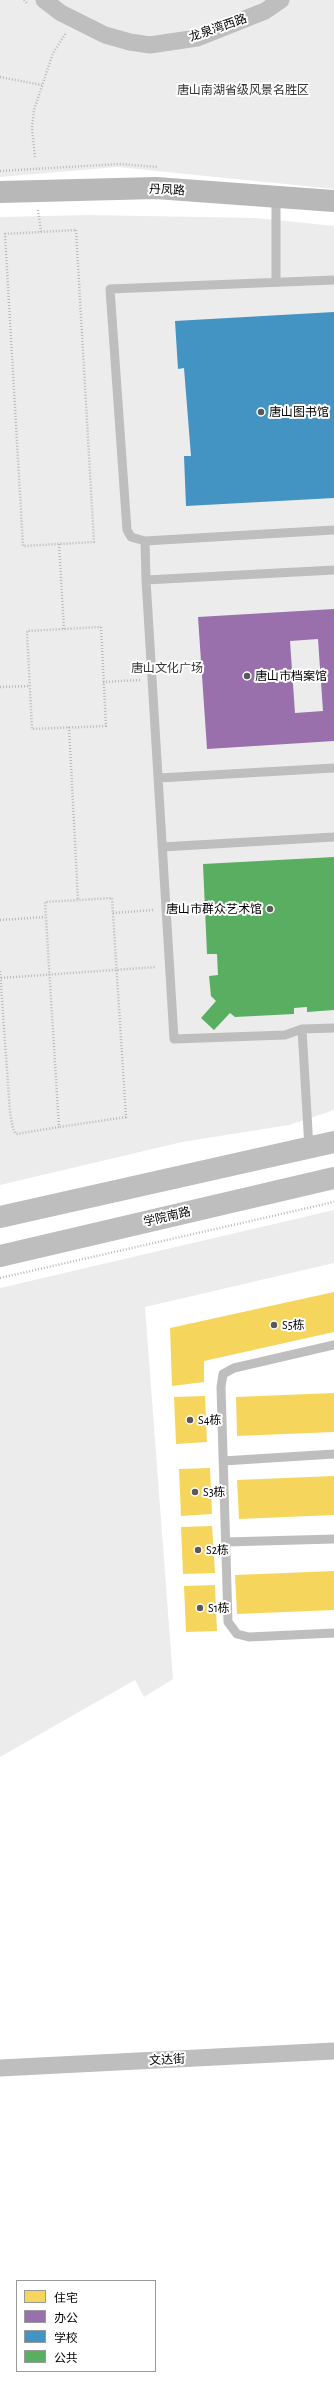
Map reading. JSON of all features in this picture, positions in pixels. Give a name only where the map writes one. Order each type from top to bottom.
[{"type":"main road","name":"丹凤路","points":[[0,192],[156,188],[334,201]]},
{"type":"main road","points":[[0,1217],[334,1142]]},
{"type":"main road","name":"学院南路","points":[[0,1256],[334,1178]]},
{"type":"street","name":"龙泉湾西路","points":[[44,0],[61,13],[105,35],[130,42],[150,45],[197,38],[265,11],[281,0]]},
{"type":"street","name":"文达街","points":[[0,2068],[334,2051]]},
{"type":"lane","points":[[276,197],[276,282]]},
{"type":"lane","points":[[334,280],[110,289],[127,530],[130,537],[145,541],[334,530]]},
{"type":"lane","points":[[145,541],[146,580],[174,1039],[285,1035],[302,1029],[334,1028]]},
{"type":"lane","points":[[146,580],[334,570]]},
{"type":"lane","points":[[159,778],[334,768]]},
{"type":"lane","points":[[162,847],[334,837]]},
{"type":"lane","points":[[302,1029],[309,1148]]},
{"type":"lane","points":[[334,1345],[234,1368],[223,1374],[221,1387],[228,1622],[236,1634],[249,1637],[334,1633]]},
{"type":"lane","points":[[223,1461],[334,1454]]},
{"type":"lane","points":[[226,1542],[334,1539]]},
{"type":"path","points":[[35,157],[32,128],[34,110],[53,53],[66,33]]},
{"type":"path","points":[[0,77],[42,86]]},
{"type":"path","points":[[38,205],[40,232]]},
{"type":"path","points":[[76,230],[94,542],[23,546],[5,234],[40,232],[76,230]]},
{"type":"path","points":[[59,544],[64,629]]},
{"type":"path","points":[[101,627],[103,682],[106,726],[32,729],[27,631],[101,627]]},
{"type":"path","points":[[103,682],[152,680]]},
{"type":"path","points":[[0,687],[30,686]]},
{"type":"path","points":[[69,727],[78,900]]},
{"type":"path","points":[[0,971],[10,1112],[13,1129],[16,1134],[59,1128],[126,1117],[112,898],[45,902],[59,1128]]},
{"type":"path","points":[[113,913],[153,910],[153,918]]},
{"type":"path","points":[[0,920],[46,917]]},
{"type":"path","points":[[0,978],[156,968],[156,961]]},
{"type":"path","points":[[0,1278],[334,1202]]},
{"type":"green space","name":"唐山南湖省级风景名胜区","points":[[0,0],[334,0],[334,189],[117,167],[0,177]]},
{"type":"green space","name":"唐山文化广场","points":[[89,215],[256,218],[334,226],[334,1110],[289,1125],[182,1142],[0,1185],[0,217]]},
{"type":"green space","points":[[334,1210],[334,1263],[145,1307],[173,1679],[144,1697],[135,1680],[0,1757],[0,1288]]},
{"type":"building: 住宅","name":"S5栋","points":[[334,1292],[334,1332],[204,1361],[204,1382],[172,1386],[170,1328]]},
{"type":"building: 住宅","points":[[334,1393],[334,1432],[237,1436],[236,1397]]},
{"type":"building: 住宅","name":"S4栋","points":[[205,1396],[207,1442],[176,1444],[174,1397]]},
{"type":"building: 住宅","name":"S3栋","points":[[210,1468],[212,1514],[181,1516],[179,1469]]},
{"type":"building: 住宅","points":[[334,1476],[334,1515],[239,1519],[237,1480]]},
{"type":"building: 住宅","name":"S2栋","points":[[212,1526],[215,1573],[183,1574],[181,1527]]},
{"type":"building: 住宅","points":[[334,1571],[334,1610],[237,1614],[235,1575]]},
{"type":"building: 住宅","name":"S1栋","points":[[215,1585],[217,1631],[186,1632],[184,1586]]},
{"type":"building: 办公","name":"唐山市档案馆","points":[[334,609],[334,741],[207,749],[198,617]],"holes":[[[318,639],[323,711],[295,713],[290,641]]]},
{"type":"building: 学校","name":"唐山图书馆","points":[[334,312],[334,498],[186,506],[184,456],[191,456],[184,368],[178,369],[175,321]]},
{"type":"building: 公共","name":"唐山市群众艺术馆","points":[[334,857],[334,1010],[307,1012],[307,1007],[294,1008],[294,1014],[235,1017],[230,1013],[214,1030],[201,1018],[216,1001],[211,996],[209,976],[218,975],[217,954],[207,954],[203,864]]},
{"type":"place","name":"唐山图书馆","points":[[261,412]]},
{"type":"place","name":"唐山市档案馆","points":[[247,676]]},
{"type":"place","name":"唐山市群众艺术馆","points":[[270,909]]},
{"type":"place","name":"S5栋","points":[[274,1325]]},
{"type":"place","name":"S4栋","points":[[190,1420]]},
{"type":"place","name":"S3栋","points":[[195,1492]]},
{"type":"place","name":"S2栋","points":[[198,1550]]},
{"type":"place","name":"S1栋","points":[[200,1608]]}]
